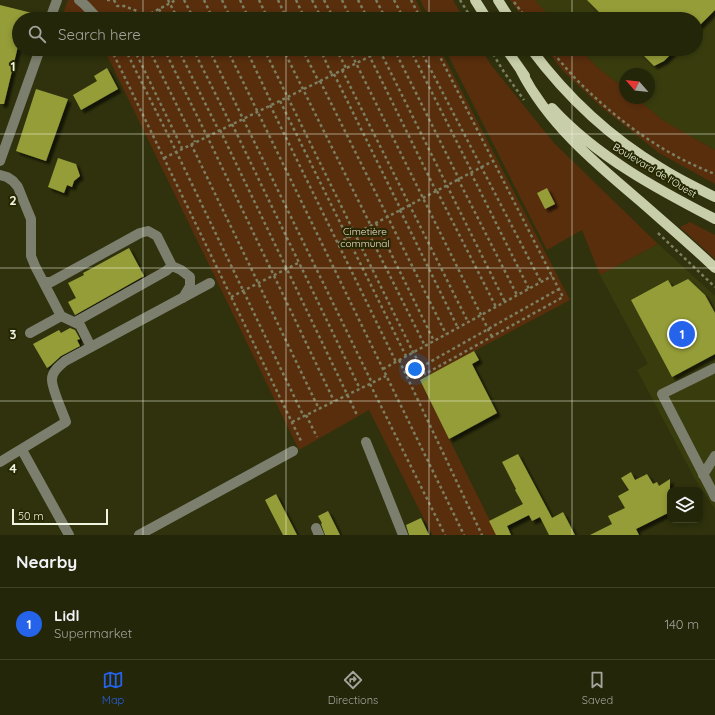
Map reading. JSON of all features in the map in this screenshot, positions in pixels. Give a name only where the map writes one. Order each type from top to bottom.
[{"type":"main road","points":[[475,0],[483,12]]},
{"type":"main road","points":[[498,0],[506,12]]},
{"type":"main road","name":"Boulevard de l'Ouest","points":[[511,56],[521,71],[560,117],[591,144],[664,192],[715,219]]},
{"type":"main road","name":"Boulevard de l'Ouest","points":[[537,56],[569,94],[602,126],[661,168],[715,197]]},
{"type":"main road","points":[[521,71],[538,100],[568,136],[596,164],[669,226],[715,268]]},
{"type":"street","points":[[53,12],[57,0]]},
{"type":"street","points":[[79,0],[92,12]]},
{"type":"street","points":[[0,161],[38,56]]},
{"type":"street","points":[[0,175],[7,177],[18,187],[31,219],[31,256],[61,316],[80,325],[91,348]]},
{"type":"street","points":[[44,282],[51,282],[140,233],[148,231],[157,236],[172,266],[182,270],[190,277],[190,286],[183,298]]},
{"type":"street","points":[[75,322],[166,271],[172,266]]},
{"type":"street","points":[[0,462],[66,422],[54,389],[52,378],[57,368],[66,361],[210,283]]},
{"type":"street","points":[[30,333],[61,316]]},
{"type":"street","points":[[715,368],[662,394],[715,498]]},
{"type":"street","points":[[366,442],[403,535]]},
{"type":"street","points":[[22,450],[69,535]]},
{"type":"street","points":[[139,535],[293,451]]},
{"type":"street","points":[[703,475],[715,456]]},
{"type":"path","points":[[107,0],[114,0],[117,6],[124,6],[138,12]]},
{"type":"path","points":[[168,0],[174,12]]},
{"type":"path","points":[[154,12],[176,0]]},
{"type":"path","points":[[184,0],[190,12]]},
{"type":"path","points":[[204,0],[210,12]]},
{"type":"path","points":[[222,0],[228,12]]},
{"type":"path","points":[[240,0],[246,12]]},
{"type":"path","points":[[259,0],[265,12]]},
{"type":"path","points":[[278,0],[284,12]]},
{"type":"path","points":[[296,0],[302,12]]},
{"type":"path","points":[[312,0],[318,12]]},
{"type":"path","points":[[324,0],[330,12]]},
{"type":"path","points":[[342,0],[348,12]]},
{"type":"path","points":[[358,0],[364,12]]},
{"type":"path","points":[[376,0],[382,12]]},
{"type":"path","points":[[394,0],[400,12]]},
{"type":"path","points":[[411,0],[417,12]]},
{"type":"path","points":[[512,0],[521,12]]},
{"type":"path","points":[[114,56],[302,444]]},
{"type":"path","points":[[128,56],[243,291],[305,416],[317,437]]},
{"type":"path","points":[[137,56],[182,148]]},
{"type":"path","points":[[152,56],[195,142]]},
{"type":"path","points":[[167,56],[334,401]]},
{"type":"path","points":[[182,56],[287,269],[357,415]]},
{"type":"path","points":[[197,56],[360,389]]},
{"type":"path","points":[[213,56],[244,118],[445,535]]},
{"type":"path","points":[[230,56],[464,535]]},
{"type":"path","points":[[249,56],[271,105],[338,243],[482,535]]},
{"type":"path","points":[[268,56],[425,374],[563,297],[440,56]]},
{"type":"path","points":[[286,56],[371,226]]},
{"type":"path","points":[[306,56],[446,334]]},
{"type":"path","points":[[324,56],[458,328]]},
{"type":"path","points":[[340,56],[346,68]]},
{"type":"path","points":[[352,56],[492,336]]},
{"type":"path","points":[[386,56],[505,302]]},
{"type":"path","points":[[398,56],[517,295]]},
{"type":"path","points":[[413,56],[529,289]]},
{"type":"path","points":[[424,56],[541,282]]},
{"type":"path","points":[[556,56],[585,88],[620,118],[663,149],[715,174]]},
{"type":"path","points":[[164,158],[370,57],[436,191],[496,307]]},
{"type":"path","points":[[342,70],[468,322]]},
{"type":"path","points":[[280,100],[406,356]]},
{"type":"path","points":[[191,144],[319,409]]},
{"type":"path","points":[[338,243],[493,161]]},
{"type":"path","points":[[376,223],[434,341]]},
{"type":"path","points":[[366,228],[425,346]]},
{"type":"path","points":[[656,232],[715,287]]},
{"type":"path","points":[[231,297],[299,263]]},
{"type":"path","points":[[383,369],[552,276]]},
{"type":"path","points":[[421,367],[559,289]]},
{"type":"path","points":[[292,422],[386,376]]},
{"type":"shaded area","points":[[535,0],[715,0],[715,150],[664,121],[643,104],[655,104],[655,68],[619,68],[619,84],[596,66],[587,56],[703,56],[703,12],[546,12]]},
{"type":"shaded area","points":[[658,244],[715,296],[715,509],[703,491],[703,487],[700,487],[695,479],[637,370],[648,364],[600,275]]},
{"type":"green space","points":[[68,0],[416,0],[422,12],[64,12]]},
{"type":"green space","points":[[420,0],[453,0],[460,12],[426,12]]},
{"type":"green space","points":[[510,0],[535,0],[546,12],[519,12]]},
{"type":"green space","name":"Cimetière communal","points":[[107,56],[444,56],[570,300],[420,380],[497,535],[432,535],[369,410],[299,450]]},
{"type":"green space","points":[[449,56],[485,56],[554,143],[658,244],[600,275],[582,230],[547,250]]},
{"type":"green space","points":[[551,56],[587,56],[596,66],[619,84],[619,104],[643,104],[664,121],[715,150],[715,184],[659,153],[600,106],[563,71]]},
{"type":"green space","points":[[690,222],[715,235],[715,259],[680,227]]},
{"type":"building","points":[[587,0],[715,0],[715,10],[703,22],[703,12],[599,12]]},
{"type":"building","points":[[0,5],[28,12],[12,12],[12,56],[16,56],[4,104],[0,104]]},
{"type":"building","points":[[644,56],[669,56],[664,61],[654,66]]},
{"type":"building","points":[[107,68],[118,89],[81,110],[73,95],[97,81],[94,76]]},
{"type":"building","points":[[36,89],[68,99],[46,161],[16,151]]},
{"type":"building","points":[[58,158],[76,164],[80,176],[74,181],[72,187],[67,185],[64,193],[48,187]]},
{"type":"building","points":[[547,188],[555,204],[545,209],[537,193]]},
{"type":"building","points":[[129,248],[144,276],[75,315],[68,302],[76,298],[68,283],[84,275],[83,273]]},
{"type":"building","points":[[688,279],[705,295],[715,313],[715,354],[672,377],[631,300],[668,280],[672,287]]},
{"type":"building","points":[[70,328],[75,330],[80,339],[77,340],[80,346],[61,356],[47,368],[33,344],[59,330],[61,333]]},
{"type":"building","points":[[474,351],[479,360],[472,364],[497,413],[449,439],[420,380]]},
{"type":"building","points":[[518,454],[552,518],[563,512],[575,535],[549,535],[540,517],[532,521],[529,515],[507,526],[511,535],[496,535],[489,521],[523,504],[502,462]]},
{"type":"building","points":[[631,472],[635,480],[647,474],[653,484],[657,482],[659,486],[670,479],[670,487],[667,487],[667,514],[636,529],[639,535],[590,535],[612,524],[608,516],[625,508],[618,496],[629,490],[621,478]]},
{"type":"building","points":[[276,494],[297,535],[283,535],[265,500]]},
{"type":"building","points":[[328,511],[340,535],[325,535],[321,524],[322,523],[318,516]]},
{"type":"building","points":[[421,518],[429,535],[409,535],[406,525]]},
{"type":"place","name":"Lidl","points":[[682,334]]}]
